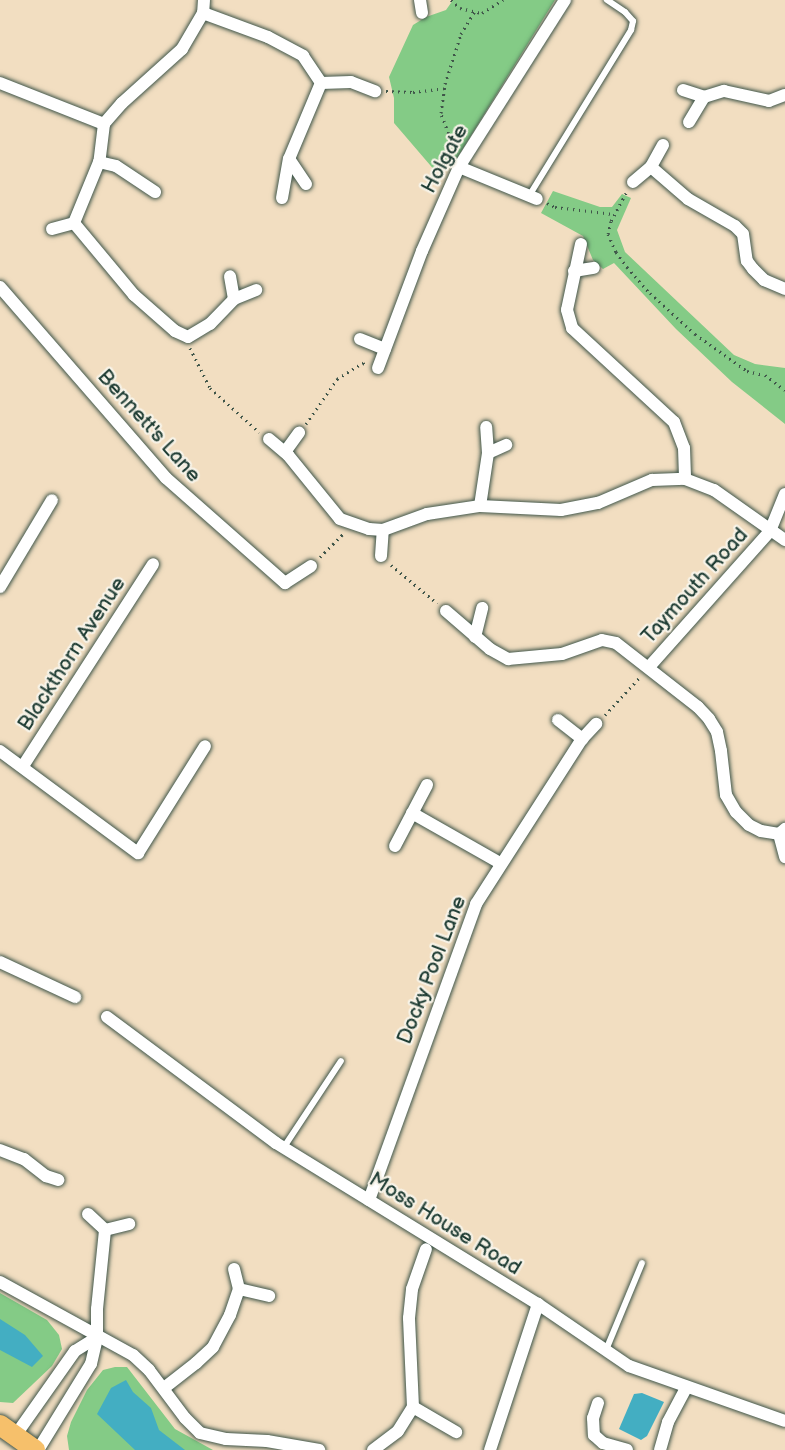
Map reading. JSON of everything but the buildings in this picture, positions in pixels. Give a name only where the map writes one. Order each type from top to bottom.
[{"type":"main road","points":[[15,1433],[36,1450]]},
{"type":"street","points":[[74,223],[99,162],[104,124],[122,103],[182,49],[203,14],[204,0]]},
{"type":"street","name":"Holgate","points":[[378,368],[422,251],[460,165],[565,0]]},
{"type":"street","points":[[203,14],[268,37],[303,56],[321,84]]},
{"type":"street","points":[[321,84],[351,82],[375,91]]},
{"type":"street","points":[[0,83],[104,124]]},
{"type":"street","points":[[282,198],[289,159],[321,84]]},
{"type":"street","points":[[682,90],[704,97],[724,91],[769,101],[785,95]]},
{"type":"street","points":[[689,122],[704,97]]},
{"type":"street","points":[[633,182],[651,167],[663,145]]},
{"type":"street","points":[[289,159],[306,184]]},
{"type":"street","points":[[99,162],[116,166],[155,192]]},
{"type":"street","points":[[460,165],[533,197]]},
{"type":"street","points":[[651,167],[688,199],[735,226],[743,234],[747,261],[753,269],[764,280],[785,289]]},
{"type":"street","points":[[52,229],[74,223]]},
{"type":"street","points":[[74,223],[134,295],[175,331],[188,338],[210,324],[234,298],[256,290]]},
{"type":"street","points":[[581,244],[567,310],[572,328],[674,422],[684,448],[685,479]]},
{"type":"street","points":[[574,271],[594,268]]},
{"type":"street","points":[[230,276],[234,298]]},
{"type":"street","name":"Bennett's Lane","points":[[0,287],[166,478],[285,583],[311,566]]},
{"type":"street","points":[[360,339],[385,349]]},
{"type":"street","points":[[480,506],[488,453],[486,427]]},
{"type":"street","points":[[285,452],[299,433]]},
{"type":"street","points":[[269,439],[285,452],[329,510],[340,519],[369,530],[383,530],[427,514],[480,506],[561,510],[598,503],[652,480],[685,479],[714,490],[785,540]]},
{"type":"street","points":[[488,453],[506,445]]},
{"type":"street","name":"Taymouth Road","points":[[649,668],[770,531],[785,494]]},
{"type":"street","points":[[0,587],[52,500]]},
{"type":"street","points":[[381,556],[383,530]]},
{"type":"street","name":"Blackthorn Avenue","points":[[23,766],[153,564]]},
{"type":"street","points":[[475,637],[482,608]]},
{"type":"street","points":[[446,611],[497,654],[508,658],[562,654],[609,640],[649,668],[698,708],[717,732],[726,795],[730,805],[749,825],[761,831],[782,831],[785,857]]},
{"type":"street","points":[[558,720],[582,739]]},
{"type":"street","name":"Docky Pool Lane","points":[[369,1200],[476,904],[582,739],[597,724]]},
{"type":"street","points":[[0,751],[138,853],[205,746]]},
{"type":"street","points":[[395,846],[427,785]]},
{"type":"street","points":[[412,813],[500,864]]},
{"type":"street","points":[[0,962],[75,997]]},
{"type":"street","name":"Moss House Road","points":[[107,1017],[283,1148],[538,1304],[630,1366],[785,1421]]},
{"type":"street","points":[[0,1150],[24,1159],[46,1176],[58,1180]]},
{"type":"street","points":[[88,1214],[105,1230]]},
{"type":"street","points":[[105,1230],[129,1224]]},
{"type":"street","points":[[36,1450],[91,1364],[97,1337],[97,1308],[105,1230]]},
{"type":"street","points":[[374,1450],[398,1431],[413,1407],[409,1318],[412,1290],[426,1249]]},
{"type":"street","points":[[164,1388],[213,1347],[230,1315],[239,1289],[234,1269]]},
{"type":"street","points":[[0,1282],[133,1355],[164,1388],[185,1418],[200,1433],[226,1439],[319,1450]]},
{"type":"street","points":[[239,1289],[269,1296]]},
{"type":"street","points":[[489,1450],[538,1304]]},
{"type":"street","points":[[15,1433],[75,1351],[97,1337]]},
{"type":"street","points":[[660,1450],[668,1422],[687,1387]]},
{"type":"street","points":[[598,1403],[593,1418],[594,1435],[603,1443],[627,1450]]},
{"type":"street","points":[[413,1407],[456,1432]]},
{"type":"lane","points":[[533,197],[631,30],[633,21],[625,12],[607,0]]},
{"type":"lane","points":[[283,1148],[341,1061]]},
{"type":"lane","points":[[606,1350],[642,1263]]},
{"type":"path","points":[[451,0],[460,8],[482,12],[503,0]]},
{"type":"path","points":[[460,165],[441,113],[444,88],[461,34],[475,11]]},
{"type":"path","points":[[375,91],[413,92],[444,88]]},
{"type":"path","points":[[633,182],[614,214],[609,234],[616,252],[650,294],[721,354],[747,371],[765,375],[785,390]]},
{"type":"path","points":[[533,197],[555,207],[614,214]]},
{"type":"path","points":[[188,338],[191,352],[210,388],[269,439]]},
{"type":"path","points":[[299,433],[337,379],[363,363],[378,368]]},
{"type":"path","points":[[311,566],[352,524]]},
{"type":"path","points":[[381,556],[446,611]]},
{"type":"path","points":[[597,724],[649,668]]},
{"type":"green space","points":[[453,0],[555,0],[457,158],[436,172],[394,123],[394,98],[389,77],[413,25],[426,17],[446,10]]},
{"type":"green space","points":[[553,191],[600,207],[612,207],[622,194],[631,198],[617,230],[625,252],[734,355],[755,364],[785,368],[785,424],[732,382],[676,329],[614,263],[603,269],[593,260],[583,236],[541,213]]},
{"type":"green space","points":[[0,1293],[47,1320],[59,1335],[62,1349],[52,1366],[13,1403],[0,1402]]},
{"type":"green space","points":[[127,1367],[175,1429],[213,1450],[69,1450],[67,1436],[71,1422],[87,1390],[103,1370]]},
{"type":"water","points":[[0,1319],[25,1335],[43,1356],[32,1367],[0,1350]]},
{"type":"water","points":[[126,1380],[133,1392],[151,1408],[159,1430],[185,1450],[135,1450],[97,1414],[111,1388]]},
{"type":"water","points":[[642,1393],[664,1402],[647,1436],[641,1440],[619,1429],[634,1394]]}]
